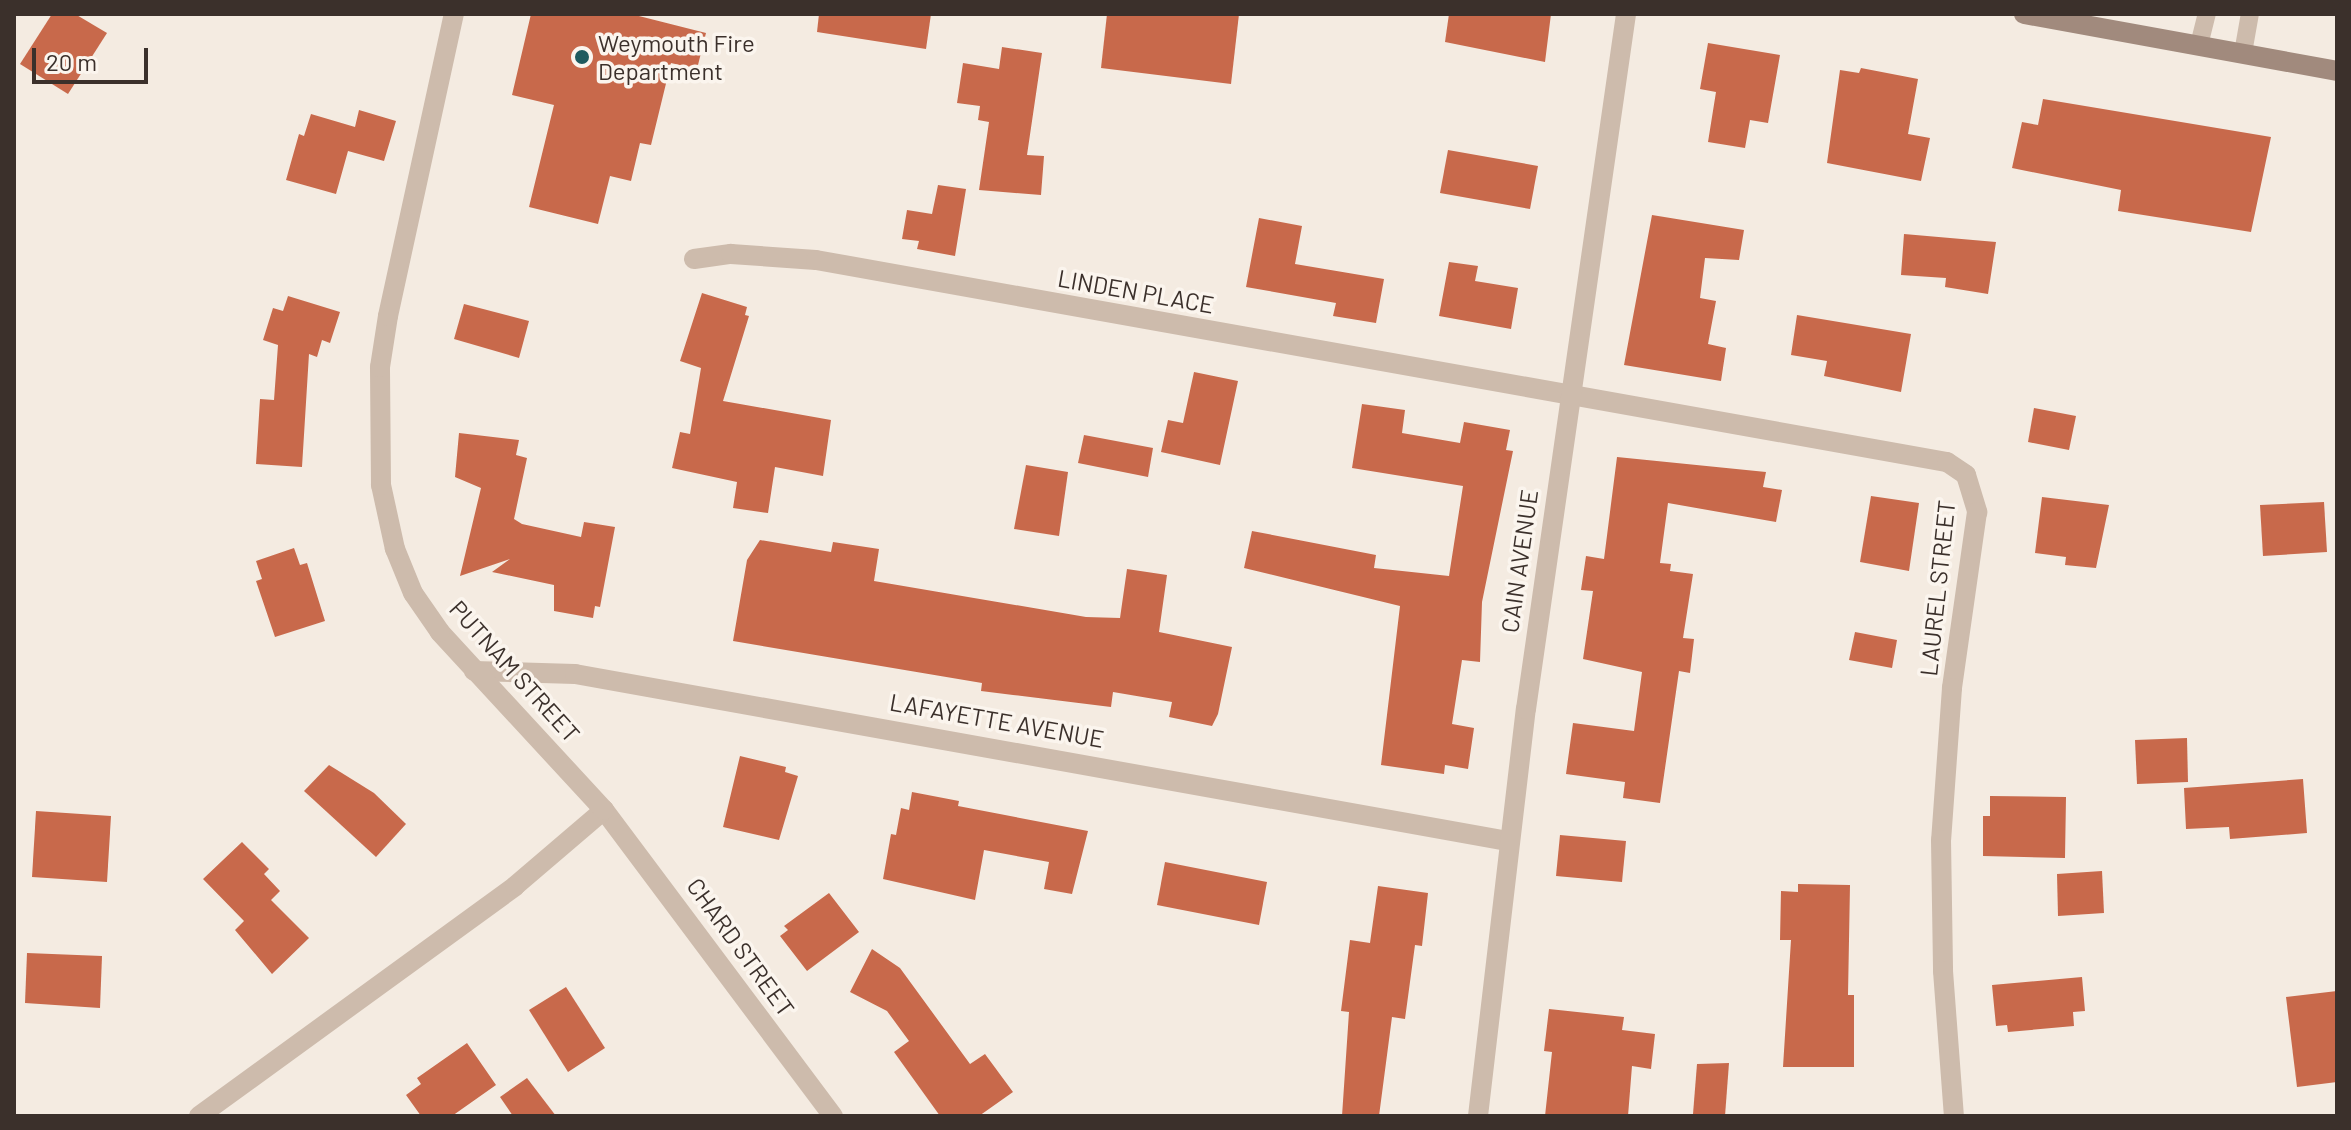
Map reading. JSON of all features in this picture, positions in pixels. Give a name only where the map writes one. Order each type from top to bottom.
[{"type":"main road","points":[[2036,15],[2337,71]]},
{"type":"street","name":"PUTNAM STREET","points":[[454,14],[388,316],[378,427],[381,485],[395,549],[413,593],[474,671],[604,810]]},
{"type":"street","name":"CAIN AVENUE","points":[[1478,1116],[1508,841],[1568,396],[1626,14]]},
{"type":"street","name":"LINDEN PLACE","points":[[694,259],[731,254],[816,260],[1568,396]]},
{"type":"street","name":"LAUREL STREET","points":[[1568,396],[1947,462],[1966,475],[1977,512],[1952,688],[1941,855],[1954,1116]]},
{"type":"street","name":"LAFAYETTE AVENUE","points":[[474,671],[590,677],[1508,841]]},
{"type":"street","points":[[199,1116],[515,886],[604,810]]},
{"type":"street","name":"CHARD STREET","points":[[604,810],[833,1116]]},
{"type":"lane","points":[[2199,45],[2207,14]]},
{"type":"lane","points":[[2243,53],[2250,14]]},
{"type":"building","points":[[52,14],[75,14],[107,33],[68,94],[20,64]]},
{"type":"building","points":[[531,14],[631,14],[706,33],[697,69],[671,63],[651,145],[640,143],[631,181],[610,176],[598,224],[529,207],[554,105],[512,95]]},
{"type":"building","points":[[819,14],[931,14],[926,49],[817,32]]},
{"type":"building","points":[[1107,14],[1239,14],[1231,84],[1101,68]]},
{"type":"building","points":[[1449,14],[1551,14],[1545,62],[1445,42]]},
{"type":"building","points":[[1708,43],[1780,55],[1768,123],[1750,120],[1745,148],[1708,142],[1716,92],[1700,89]]},
{"type":"building","points":[[1002,47],[1042,53],[1027,155],[1044,156],[1041,195],[979,190],[989,122],[978,120],[980,106],[957,103],[963,63],[999,69]]},
{"type":"building","points":[[1861,68],[1918,79],[1908,134],[1930,138],[1921,181],[1827,163],[1840,70],[1859,73]]},
{"type":"building","points":[[2043,99],[2271,137],[2251,232],[2118,211],[2121,190],[2012,168],[2022,122],[2038,125]]},
{"type":"building","points":[[359,110],[396,121],[384,161],[348,151],[336,194],[286,180],[299,134],[304,136],[311,114],[355,127]]},
{"type":"building","points":[[1448,150],[1538,166],[1530,209],[1440,193]]},
{"type":"building","points":[[938,185],[966,189],[955,256],[917,249],[919,241],[902,239],[907,210],[932,214]]},
{"type":"building","points":[[1652,215],[1744,230],[1739,260],[1705,258],[1700,298],[1716,301],[1708,344],[1726,348],[1721,381],[1624,365]]},
{"type":"building","points":[[1259,218],[1302,226],[1295,264],[1384,279],[1376,323],[1333,316],[1336,303],[1246,287]]},
{"type":"building","points":[[1904,234],[1996,242],[1988,294],[1945,287],[1946,278],[1901,275]]},
{"type":"building","points":[[1449,262],[1478,266],[1475,281],[1518,288],[1511,329],[1439,316]]},
{"type":"building","points":[[702,293],[747,307],[745,315],[749,316],[723,401],[831,420],[823,476],[775,467],[768,513],[733,508],[737,482],[672,468],[680,432],[690,434],[701,368],[680,361]]},
{"type":"building","points":[[288,296],[340,312],[330,343],[322,340],[317,357],[309,354],[302,467],[256,464],[260,399],[274,400],[278,345],[263,340],[273,308],[283,311]]},
{"type":"building","points":[[464,304],[529,321],[519,358],[454,339]]},
{"type":"building","points":[[1797,315],[1911,334],[1901,392],[1824,376],[1827,361],[1791,355]]},
{"type":"building","points":[[1194,372],[1238,381],[1220,465],[1161,452],[1168,420],[1183,423]]},
{"type":"building","points":[[1362,404],[1405,410],[1402,433],[1460,443],[1464,422],[1510,430],[1506,450],[1513,451],[1482,602],[1480,662],[1462,660],[1452,724],[1474,728],[1468,769],[1445,765],[1444,774],[1381,765],[1400,606],[1244,568],[1252,531],[1376,555],[1374,568],[1449,576],[1463,486],[1352,468]]},
{"type":"building","points":[[2034,408],[2076,416],[2069,450],[2028,442]]},
{"type":"building","points":[[459,433],[519,440],[516,455],[527,458],[514,519],[522,524],[581,537],[584,522],[615,527],[600,607],[595,606],[593,618],[554,611],[554,585],[492,572],[510,559],[460,576],[481,488],[455,477]]},
{"type":"building","points":[[1084,435],[1153,448],[1148,477],[1078,463]]},
{"type":"building","points":[[1617,457],[1766,472],[1763,487],[1782,490],[1776,522],[1668,503],[1660,563],[1671,564],[1670,571],[1693,574],[1683,638],[1694,639],[1690,673],[1679,671],[1660,803],[1623,798],[1625,782],[1566,774],[1573,723],[1634,731],[1642,672],[1583,659],[1593,591],[1581,590],[1586,556],[1604,559]]},
{"type":"building","points":[[1026,465],[1068,472],[1059,536],[1014,529]]},
{"type":"building","points":[[1871,496],[1919,503],[1909,571],[1860,562]]},
{"type":"building","points":[[2042,497],[2109,505],[2096,568],[2065,565],[2066,557],[2035,553]]},
{"type":"building","points":[[2324,502],[2327,552],[2263,556],[2260,505]]},
{"type":"building","points":[[760,540],[831,552],[833,542],[879,549],[874,581],[1086,617],[1120,618],[1127,569],[1167,575],[1159,632],[1232,647],[1218,714],[1212,726],[1169,717],[1172,702],[1113,692],[1111,707],[981,691],[982,683],[733,641],[747,560]]},
{"type":"building","points":[[294,548],[300,565],[307,563],[325,621],[275,637],[256,581],[262,579],[256,561]]},
{"type":"building","points":[[1855,632],[1897,640],[1892,668],[1849,660]]},
{"type":"building","points":[[2187,738],[2188,782],[2137,784],[2135,740]]},
{"type":"building","points":[[740,756],[786,767],[785,772],[798,776],[779,840],[723,827]]},
{"type":"building","points":[[329,765],[374,793],[406,824],[376,857],[304,791]]},
{"type":"building","points":[[2303,779],[2307,833],[2230,839],[2229,827],[2186,829],[2184,788]]},
{"type":"building","points":[[912,792],[959,801],[958,806],[1088,831],[1072,894],[1044,889],[1049,862],[984,850],[975,900],[883,879],[891,834],[896,835],[901,808],[909,810]]},
{"type":"building","points":[[1990,796],[2066,797],[2065,858],[1983,856],[1983,816],[1990,816]]},
{"type":"building","points":[[36,811],[111,816],[107,882],[32,877]]},
{"type":"building","points":[[1560,835],[1626,841],[1622,882],[1556,876]]},
{"type":"building","points":[[242,842],[269,869],[264,874],[280,891],[271,900],[309,938],[272,974],[235,930],[244,921],[203,879]]},
{"type":"building","points":[[1165,862],[1267,882],[1259,925],[1157,905]]},
{"type":"building","points":[[2102,871],[2104,913],[2058,916],[2057,874]]},
{"type":"building","points":[[1798,884],[1850,885],[1848,995],[1854,995],[1854,1067],[1783,1067],[1791,940],[1780,940],[1781,891],[1798,892]]},
{"type":"building","points":[[1378,886],[1428,893],[1422,946],[1415,945],[1405,1019],[1392,1017],[1379,1116],[1342,1116],[1349,1012],[1341,1011],[1350,940],[1370,943]]},
{"type":"building","points":[[829,893],[859,932],[807,971],[780,936],[788,930],[784,926]]},
{"type":"building","points":[[872,949],[900,968],[970,1064],[985,1054],[1013,1092],[979,1116],[940,1116],[894,1052],[909,1041],[887,1011],[850,992]]},
{"type":"building","points":[[27,953],[102,956],[100,1008],[25,1003]]},
{"type":"building","points":[[2082,977],[2085,1011],[2073,1012],[2074,1026],[2008,1032],[2007,1025],[1996,1026],[1992,985]]},
{"type":"building","points":[[566,987],[605,1048],[568,1072],[529,1010]]},
{"type":"building","points":[[2337,991],[2337,1082],[2297,1087],[2286,997]]},
{"type":"building","points":[[1549,1009],[1624,1017],[1622,1030],[1655,1034],[1651,1069],[1632,1066],[1628,1116],[1545,1116],[1552,1052],[1544,1051]]},
{"type":"building","points":[[467,1043],[496,1085],[452,1116],[421,1116],[406,1095],[421,1084],[417,1078]]},
{"type":"building","points":[[1729,1063],[1725,1116],[1693,1114],[1697,1064]]},
{"type":"building","points":[[527,1078],[556,1116],[513,1116],[500,1097]]},
{"type":"place","name":"Weymouth Fire Department","points":[[582,57]]}]
